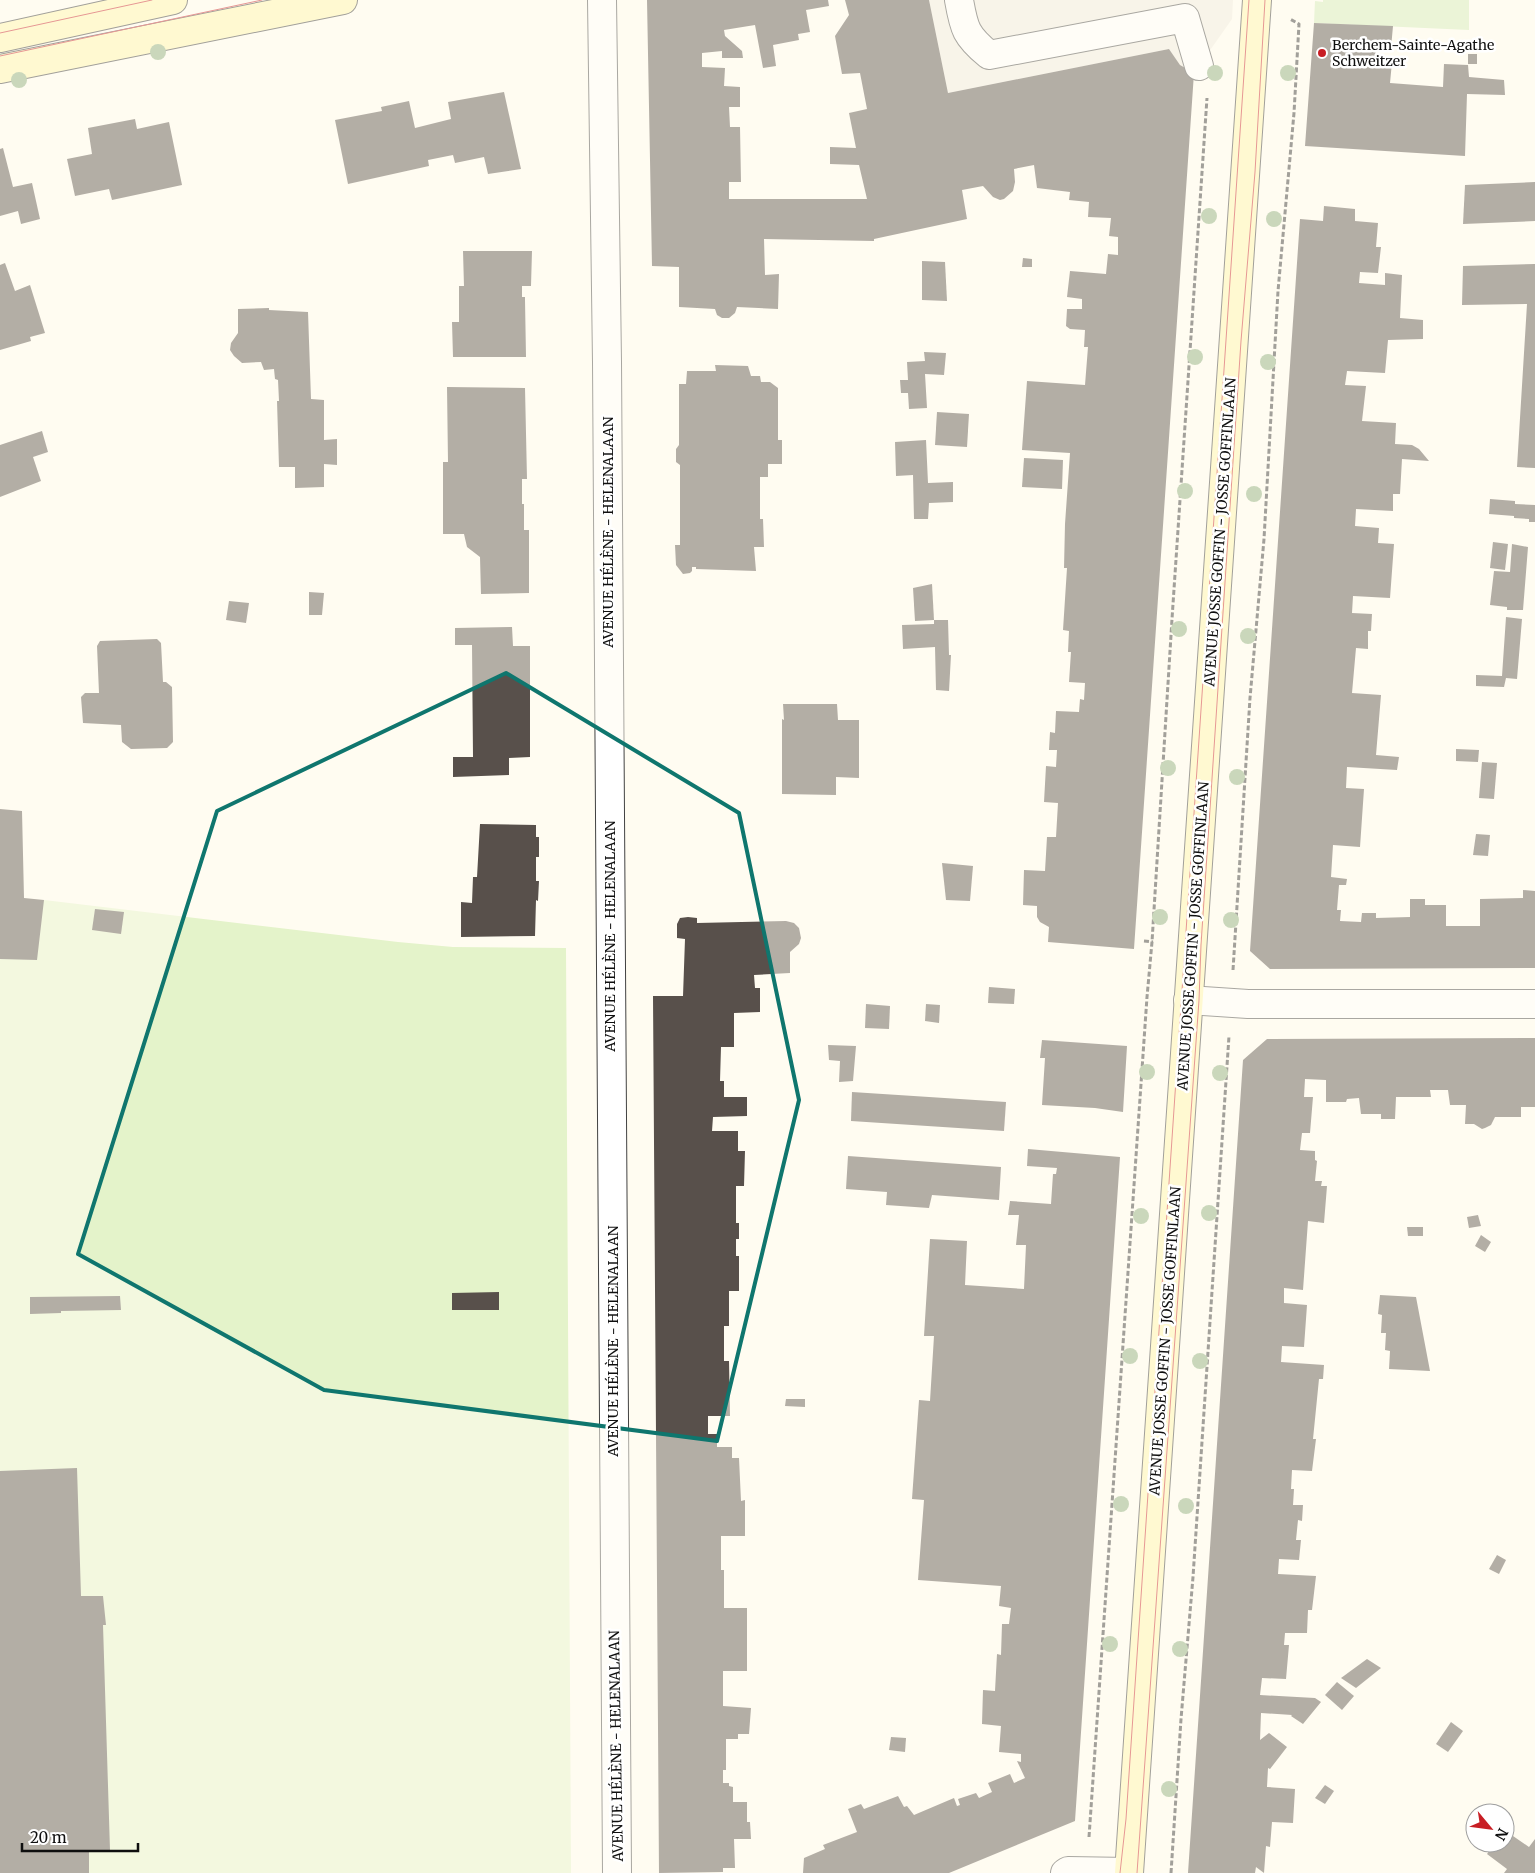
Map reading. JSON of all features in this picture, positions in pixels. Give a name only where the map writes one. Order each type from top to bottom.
[{"type":"main road","points":[[0,38],[173,0]]},
{"type":"main road","points":[[0,70],[343,0]]},
{"type":"main road","name":"AVENUE JOSSE GOFFIN - JOSSE GOFFINLAAN","points":[[1129,1873],[1257,0]]},
{"type":"street","name":"AVENUE HÉLÈNE - HELENALAAN","points":[[602,0],[607,372],[617,1873]]},
{"type":"street","points":[[959,0],[962,20],[971,40],[989,55],[1182,9],[1203,78]]},
{"type":"street","points":[[1188,1000],[1231,1003],[1535,1004]]},
{"type":"street","points":[[1076,1872],[1129,1873]]},
{"type":"path","points":[[1171,1873],[1180,1719],[1194,1557],[1250,698],[1264,538],[1278,291],[1294,113],[1299,24],[1257,0]]},
{"type":"path","points":[[1076,1872],[1152,942],[1203,78]]},
{"type":"highlighted area","points":[[506,673],[739,813],[799,1100],[717,1441],[324,1390],[78,1254],[217,811]]},
{"type":"green space","points":[[1323,0],[1469,0],[1469,30],[1314,23],[1315,1],[1323,2]]},
{"type":"green space","points":[[44,900],[398,942],[453,947],[566,948],[571,1873],[0,1873],[0,959]]},
{"type":"shaded area","points":[[929,0],[1233,0],[1232,19],[1194,73],[1180,65],[1169,49],[948,93]]},
{"type":"building","points":[[647,0],[828,0],[829,6],[806,10],[810,32],[798,34],[799,40],[773,45],[776,66],[763,68],[755,25],[724,30],[725,36],[742,51],[743,58],[722,58],[722,51],[702,53],[702,67],[725,68],[724,86],[740,87],[740,107],[729,107],[730,127],[740,127],[741,182],[729,182],[729,199],[867,199],[859,165],[830,164],[830,147],[856,148],[849,113],[867,109],[860,73],[842,74],[835,36],[849,15],[845,0],[929,0],[948,93],[1169,49],[1180,65],[1194,73],[1134,949],[1048,942],[1049,927],[1040,922],[1037,917],[1037,906],[1023,905],[1024,870],[1045,871],[1047,837],[1056,837],[1058,803],[1044,802],[1046,766],[1056,767],[1057,750],[1049,750],[1050,732],[1055,733],[1056,711],[1079,712],[1080,699],[1084,700],[1085,683],[1069,682],[1071,652],[1068,652],[1069,631],[1063,630],[1067,568],[1064,568],[1065,524],[1070,453],[1022,450],[1027,381],[1085,385],[1088,347],[1084,347],[1085,330],[1070,329],[1066,326],[1067,309],[1082,309],[1082,299],[1067,297],[1070,271],[1106,274],[1108,254],[1118,255],[1118,237],[1109,236],[1111,218],[1088,217],[1089,202],[1069,200],[1070,192],[1037,188],[1034,165],[1014,169],[1015,182],[1013,191],[1004,199],[1000,200],[993,197],[983,186],[962,190],[967,219],[874,239],[874,241],[764,239],[765,275],[779,274],[778,309],[737,307],[735,313],[729,318],[722,318],[717,315],[715,309],[679,307],[679,267],[652,266]]},
{"type":"building","points":[[1314,23],[1393,26],[1391,48],[1376,47],[1375,61],[1392,62],[1390,83],[1443,87],[1444,64],[1468,65],[1469,77],[1504,80],[1505,95],[1467,94],[1465,156],[1305,146]]},
{"type":"building","points":[[1468,54],[1477,54],[1477,64],[1468,64]]},
{"type":"building","points":[[504,92],[521,169],[488,174],[484,157],[455,163],[453,155],[428,160],[429,166],[348,184],[335,120],[382,111],[381,107],[409,101],[415,128],[451,119],[448,102]]},
{"type":"building","points":[[135,119],[137,129],[169,122],[182,185],[112,200],[109,189],[75,196],[67,159],[92,154],[88,128]]},
{"type":"building","points":[[3,148],[13,187],[32,183],[40,219],[21,224],[18,211],[0,216],[0,149]]},
{"type":"building","points":[[1535,182],[1535,221],[1463,224],[1465,185]]},
{"type":"building","points":[[1324,206],[1355,209],[1355,221],[1378,223],[1376,247],[1381,247],[1378,273],[1360,272],[1359,283],[1385,285],[1385,273],[1402,275],[1400,318],[1423,320],[1423,339],[1388,340],[1385,373],[1347,371],[1345,385],[1366,386],[1362,421],[1396,423],[1395,444],[1412,445],[1419,449],[1429,461],[1402,459],[1400,494],[1393,494],[1393,511],[1356,509],[1355,526],[1379,528],[1378,543],[1394,544],[1390,598],[1353,596],[1352,613],[1372,614],[1371,631],[1368,631],[1368,649],[1356,648],[1352,693],[1381,695],[1376,755],[1399,757],[1397,770],[1347,767],[1346,788],[1364,789],[1360,847],[1333,845],[1331,877],[1347,879],[1346,885],[1339,885],[1337,910],[1341,910],[1340,921],[1361,922],[1362,913],[1376,913],[1376,918],[1410,917],[1410,899],[1425,899],[1425,905],[1446,905],[1446,926],[1480,926],[1480,899],[1523,898],[1523,890],[1535,891],[1535,968],[1270,969],[1250,951],[1300,219],[1323,221]]},
{"type":"building","points":[[463,251],[532,251],[531,286],[522,286],[522,297],[525,297],[526,357],[453,357],[452,322],[459,322],[459,286],[464,286]]},
{"type":"building","points":[[1023,258],[1032,259],[1032,267],[1022,267]]},
{"type":"building","points":[[922,261],[945,262],[947,301],[922,300]]},
{"type":"building","points":[[5,263],[15,291],[30,285],[45,333],[30,337],[31,341],[0,350],[0,265]]},
{"type":"building","points":[[1535,264],[1535,468],[1517,467],[1527,304],[1462,305],[1463,266]]},
{"type":"building","points":[[269,308],[269,310],[308,312],[311,399],[324,400],[324,440],[337,439],[337,465],[324,464],[324,487],[295,488],[295,467],[279,467],[278,380],[275,379],[274,369],[264,370],[261,362],[242,363],[230,350],[231,343],[238,333],[238,309]]},
{"type":"building","points":[[924,352],[946,353],[944,375],[925,374],[927,408],[909,409],[908,393],[901,393],[900,380],[908,380],[907,362],[925,361]]},
{"type":"building","points":[[715,365],[748,366],[751,376],[760,376],[761,382],[770,382],[778,388],[778,440],[782,440],[782,464],[768,464],[768,477],[760,477],[760,519],[763,519],[764,547],[754,547],[756,571],[696,569],[696,567],[692,567],[690,573],[683,574],[676,565],[675,545],[680,545],[680,465],[676,462],[676,449],[679,445],[679,384],[686,384],[687,371],[716,371]]},
{"type":"building","points":[[447,387],[525,388],[527,479],[522,479],[522,504],[524,504],[524,530],[529,530],[529,593],[481,594],[480,557],[467,547],[464,534],[443,534],[443,462],[448,462]]},
{"type":"building","points":[[937,412],[969,414],[967,447],[935,445]]},
{"type":"building","points":[[42,431],[48,452],[33,457],[41,481],[0,497],[0,445]]},
{"type":"building","points":[[926,440],[928,483],[953,482],[953,502],[929,503],[928,519],[914,519],[913,475],[896,476],[895,442]]},
{"type":"building","points":[[1024,458],[1063,460],[1062,489],[1022,487]]},
{"type":"building","points":[[1490,499],[1515,501],[1515,504],[1535,505],[1535,522],[1529,522],[1529,519],[1514,518],[1514,516],[1489,514]]},
{"type":"building","points":[[1493,542],[1508,544],[1505,570],[1490,568]]},
{"type":"building","points":[[1512,544],[1528,547],[1523,610],[1507,610],[1507,607],[1490,605],[1494,571],[1510,572]]},
{"type":"building","points":[[932,584],[934,620],[915,621],[913,588]]},
{"type":"building","points":[[309,592],[324,593],[322,615],[309,615]]},
{"type":"building","points":[[229,601],[249,603],[246,623],[226,620]]},
{"type":"building","points":[[1506,617],[1522,619],[1517,679],[1506,678],[1504,687],[1476,686],[1476,675],[1502,676]]},
{"type":"building","points":[[934,620],[948,620],[949,655],[951,655],[949,691],[936,690],[935,647],[903,649],[902,625],[934,624]]},
{"type":"building","points":[[512,627],[513,646],[530,646],[530,757],[509,758],[509,775],[453,777],[453,757],[473,757],[472,645],[455,645],[455,628]]},
{"type":"building","points":[[157,639],[161,643],[163,682],[172,687],[173,742],[167,748],[131,749],[122,742],[121,725],[83,723],[81,697],[85,693],[99,693],[97,646],[100,641]]},
{"type":"building","points":[[783,704],[837,704],[838,720],[859,720],[859,778],[836,777],[836,795],[782,794]]},
{"type":"building","points":[[1456,749],[1479,750],[1478,762],[1456,761]]},
{"type":"building","points":[[1482,762],[1497,763],[1494,799],[1479,798]]},
{"type":"building","points":[[0,809],[22,811],[24,898],[44,900],[37,960],[0,959]]},
{"type":"building","points":[[480,824],[536,825],[536,837],[539,837],[539,857],[536,857],[536,881],[539,881],[538,901],[536,900],[535,936],[461,937],[461,902],[472,903],[473,877],[477,877]]},
{"type":"building","points":[[1476,834],[1490,835],[1488,856],[1473,855]]},
{"type":"building","points":[[942,863],[973,866],[970,901],[946,900]]},
{"type":"building","points":[[95,909],[124,912],[121,934],[92,930]]},
{"type":"building","points":[[680,918],[697,918],[697,923],[786,921],[794,923],[799,928],[801,938],[799,944],[790,952],[790,973],[754,975],[755,988],[760,988],[760,1012],[734,1013],[734,1047],[721,1047],[720,1081],[724,1081],[724,1097],[747,1097],[747,1116],[713,1117],[712,1131],[738,1131],[738,1151],[745,1151],[744,1186],[736,1186],[736,1223],[739,1223],[739,1239],[736,1239],[736,1256],[739,1256],[739,1291],[729,1291],[729,1326],[724,1326],[724,1361],[729,1361],[730,1416],[708,1416],[708,1434],[717,1434],[717,1447],[732,1447],[732,1458],[739,1458],[741,1501],[745,1500],[745,1536],[721,1536],[721,1570],[724,1570],[724,1608],[747,1608],[747,1671],[723,1671],[723,1706],[751,1708],[749,1734],[738,1734],[738,1739],[726,1739],[726,1770],[723,1770],[723,1783],[729,1783],[729,1786],[733,1787],[733,1802],[747,1802],[747,1822],[750,1822],[751,1839],[734,1839],[735,1868],[723,1868],[723,1872],[659,1873],[653,996],[683,996],[685,939],[677,938],[677,924]]},
{"type":"building","points":[[989,987],[1015,989],[1014,1004],[988,1003]]},
{"type":"building","points":[[866,1004],[890,1006],[889,1029],[865,1028]]},
{"type":"building","points":[[926,1004],[940,1005],[939,1023],[925,1021]]},
{"type":"building","points":[[1535,1038],[1535,1107],[1521,1107],[1521,1117],[1495,1117],[1491,1125],[1482,1129],[1474,1124],[1465,1124],[1466,1105],[1450,1105],[1448,1090],[1430,1090],[1431,1097],[1396,1097],[1395,1119],[1381,1119],[1381,1114],[1361,1114],[1359,1098],[1347,1099],[1346,1102],[1326,1102],[1326,1080],[1305,1079],[1304,1097],[1313,1097],[1310,1133],[1302,1133],[1300,1150],[1315,1151],[1315,1160],[1317,1161],[1315,1181],[1322,1181],[1321,1186],[1327,1186],[1324,1223],[1308,1221],[1303,1290],[1284,1288],[1284,1303],[1307,1305],[1304,1347],[1282,1346],[1281,1362],[1324,1365],[1323,1379],[1319,1379],[1313,1439],[1316,1439],[1312,1471],[1292,1470],[1291,1489],[1294,1489],[1293,1505],[1303,1505],[1302,1521],[1298,1520],[1296,1540],[1301,1540],[1299,1560],[1279,1559],[1278,1574],[1316,1576],[1312,1610],[1308,1610],[1307,1633],[1285,1633],[1284,1645],[1289,1645],[1286,1679],[1262,1678],[1260,1695],[1315,1698],[1321,1702],[1303,1724],[1292,1715],[1261,1713],[1260,1740],[1269,1733],[1287,1747],[1270,1769],[1268,1768],[1267,1787],[1295,1789],[1293,1823],[1272,1822],[1270,1847],[1266,1846],[1264,1873],[1256,1867],[1255,1873],[1188,1873],[1243,1060],[1267,1039]]},
{"type":"building","points":[[1042,1040],[1127,1046],[1123,1112],[1095,1108],[1042,1105],[1045,1058],[1040,1058]]},
{"type":"building","points":[[828,1045],[856,1046],[853,1081],[839,1082],[840,1061],[829,1060]]},
{"type":"building","points":[[852,1092],[1006,1102],[1004,1131],[851,1121]]},
{"type":"building","points":[[1028,1149],[1120,1157],[1075,1821],[949,1873],[803,1873],[804,1858],[825,1849],[823,1845],[857,1832],[848,1809],[861,1804],[864,1809],[898,1796],[904,1807],[907,1806],[914,1815],[954,1798],[957,1806],[960,1805],[958,1799],[976,1793],[979,1798],[992,1792],[988,1783],[1010,1774],[1014,1783],[1025,1778],[1017,1761],[1021,1762],[1021,1754],[999,1752],[1001,1726],[982,1724],[983,1690],[995,1691],[997,1654],[1001,1655],[1002,1624],[1009,1624],[1011,1608],[999,1606],[1001,1586],[918,1580],[924,1500],[912,1499],[919,1400],[930,1401],[934,1336],[924,1336],[930,1239],[967,1241],[965,1285],[1024,1289],[1026,1245],[1016,1245],[1019,1215],[1008,1215],[1010,1201],[1051,1204],[1053,1174],[1056,1174],[1057,1168],[1027,1166]]},
{"type":"building","points":[[848,1156],[1001,1167],[999,1200],[932,1195],[929,1208],[886,1205],[887,1192],[846,1189]]},
{"type":"building","points":[[1478,1215],[1481,1226],[1469,1228],[1467,1217]]},
{"type":"building","points":[[1407,1227],[1423,1227],[1423,1236],[1408,1236]]},
{"type":"building","points":[[1481,1235],[1491,1242],[1485,1252],[1475,1246]]},
{"type":"building","points":[[499,1292],[499,1310],[452,1310],[452,1293]]},
{"type":"building","points":[[1380,1295],[1416,1297],[1430,1371],[1389,1369],[1390,1351],[1385,1350],[1386,1333],[1381,1333],[1382,1315],[1378,1314]]},
{"type":"building","points":[[120,1296],[121,1310],[61,1311],[61,1313],[30,1314],[30,1297]]},
{"type":"building","points":[[786,1399],[805,1399],[805,1407],[785,1406]]},
{"type":"building","points":[[77,1468],[81,1596],[103,1596],[106,1625],[103,1625],[110,1850],[89,1850],[89,1873],[0,1873],[0,1471]]},
{"type":"building","points":[[1497,1555],[1506,1560],[1499,1574],[1489,1569]]},
{"type":"building","points":[[1367,1659],[1381,1668],[1356,1688],[1341,1678]]},
{"type":"building","points":[[1337,1682],[1354,1696],[1342,1710],[1325,1695]]},
{"type":"building","points":[[1451,1722],[1463,1731],[1448,1752],[1436,1744]]},
{"type":"building","points":[[891,1737],[906,1738],[905,1752],[889,1750]]},
{"type":"building","points":[[1325,1785],[1334,1791],[1325,1804],[1315,1798]]},
{"type":"building","points":[[1515,1837],[1529,1847],[1535,1839],[1535,1873],[1504,1873],[1507,1869],[1487,1854],[1515,1853]]},
{"type":"tram line","points":[[0,33],[152,0]]},
{"type":"tram line","points":[[0,56],[262,0]]},
{"type":"tram line","points":[[1120,1873],[1126,1819],[1249,0]]},
{"type":"tram line","points":[[1137,1873],[1199,1000],[1201,945],[1241,341],[1255,172],[1265,0]]},
{"type":"place","name":"Berchem-Sainte-Agathe Schweitzer","points":[[1322,53]]}]
